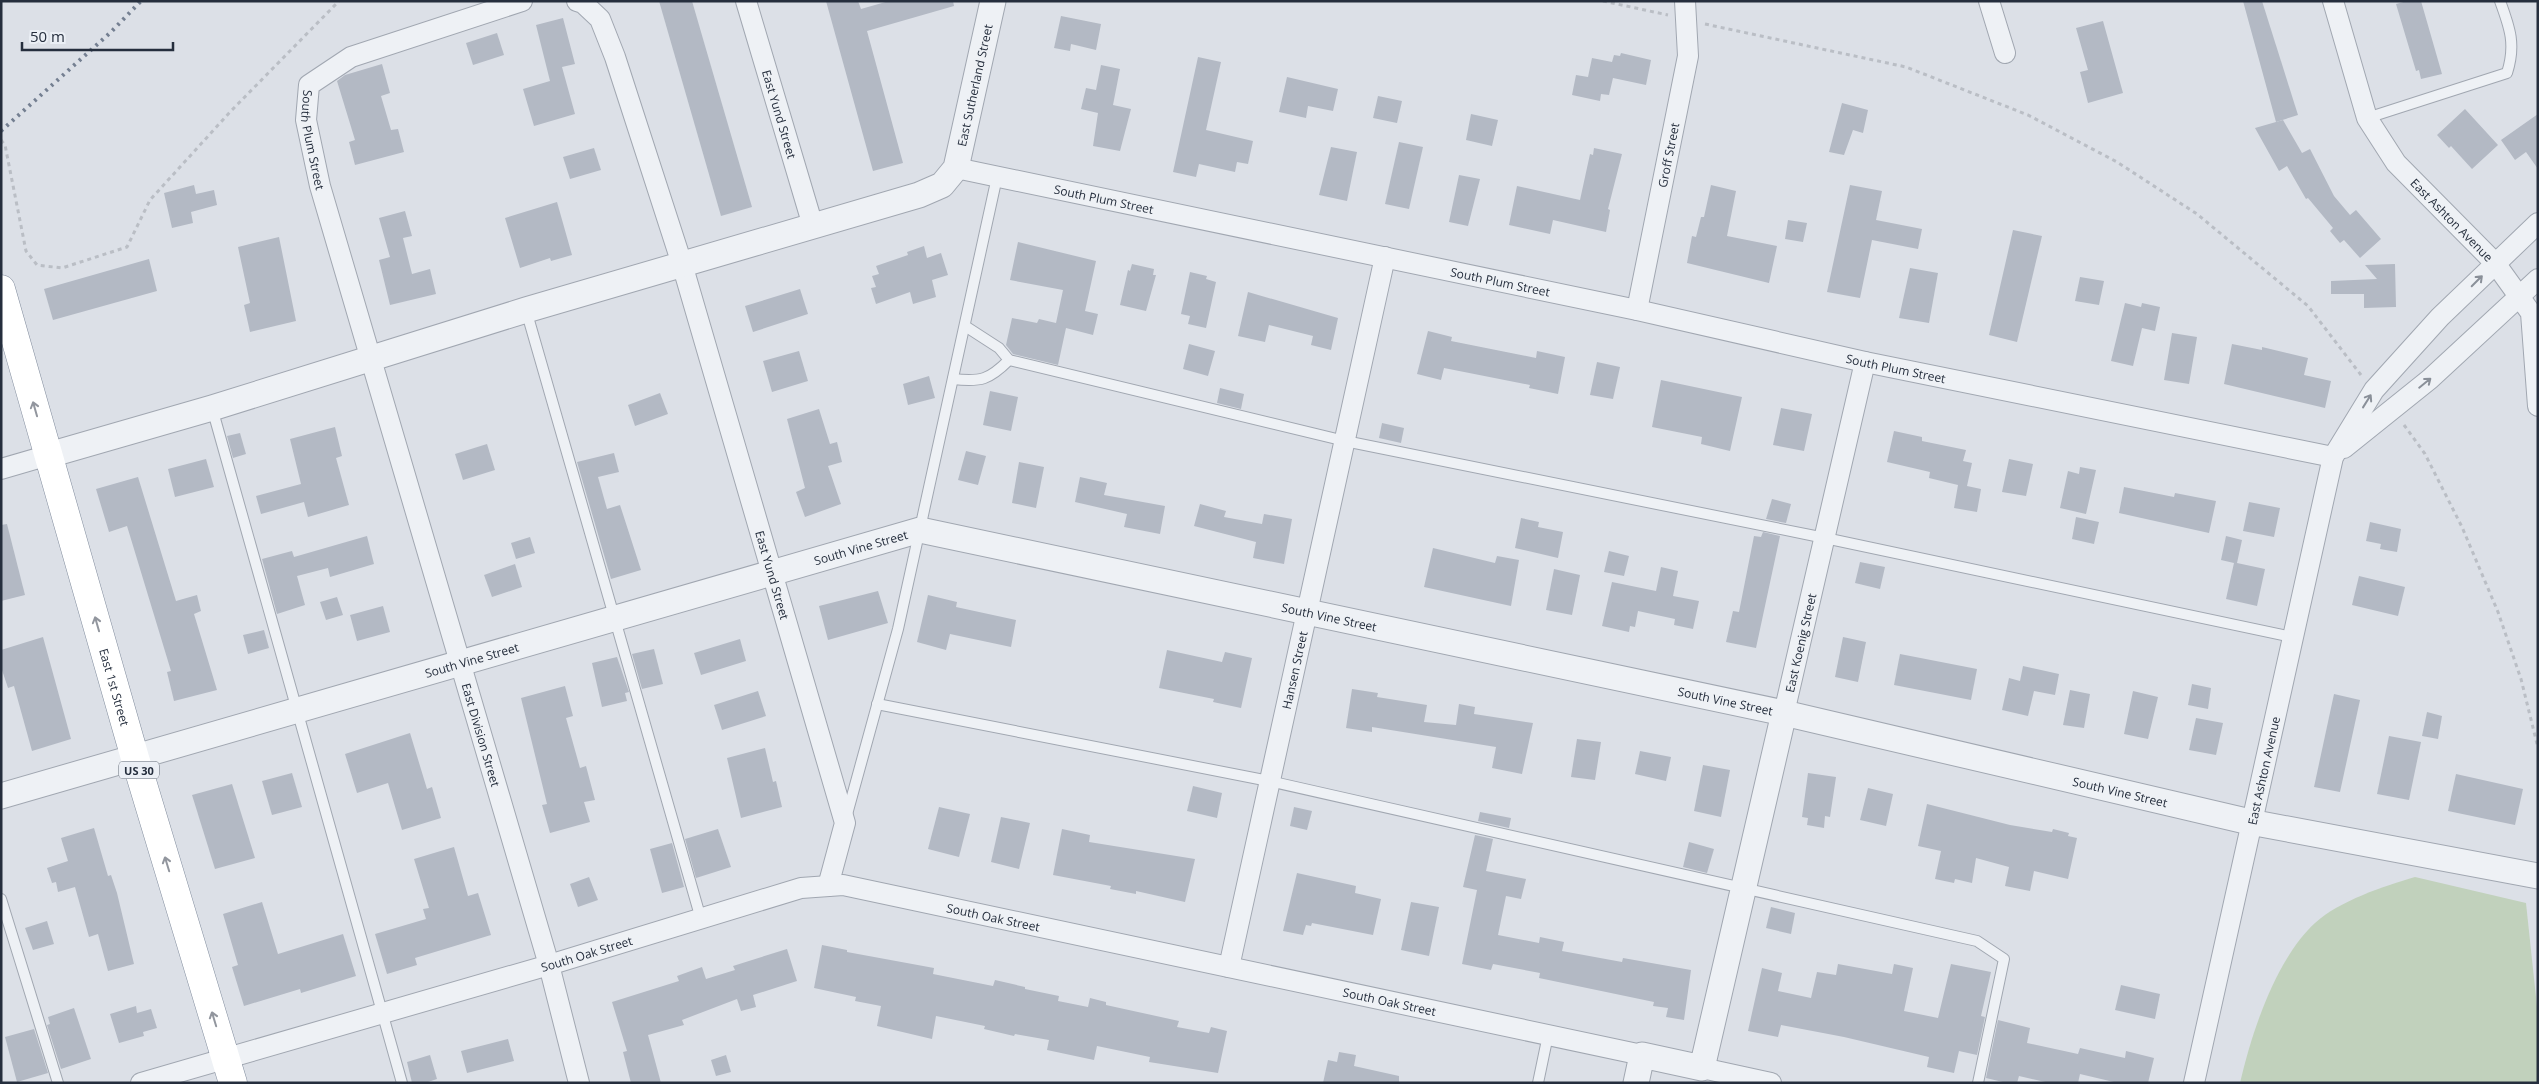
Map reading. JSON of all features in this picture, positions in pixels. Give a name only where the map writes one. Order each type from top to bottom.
[{"type":"highway","name":"East 1st Street","points":[[1,289],[135,758],[229,1071]]},
{"type":"street","name":"South Plum Street","points":[[370,358],[318,176],[306,120],[309,85],[351,57],[522,1]]},
{"type":"street","points":[[577,1],[583,3],[600,19],[682,264]]},
{"type":"street","name":"East Yund Street","points":[[746,1],[813,226]]},
{"type":"street","name":"East Sutherland Street","points":[[956,168],[993,1]]},
{"type":"street","points":[[1989,1],[2005,54]]},
{"type":"street","name":"East Ashton Avenue","points":[[2194,1083],[2250,822],[2333,458],[2374,390],[2440,318],[2495,264],[2396,163],[2367,118],[2333,1]]},
{"type":"street","name":"Groff Street","points":[[1637,310],[1688,56],[1685,10]]},
{"type":"street","name":"South Plum Street","points":[[956,168],[1637,310],[1865,362],[2333,458]]},
{"type":"street","points":[[1,469],[212,408],[526,310],[919,195],[942,186],[956,168]]},
{"type":"street","points":[[2538,223],[2495,264],[2532,313],[2538,406]]},
{"type":"street","name":"Hansen Street","points":[[1229,967],[1385,257]]},
{"type":"street","name":"East Yund Street","points":[[682,264],[845,823]]},
{"type":"street","points":[[2333,458],[2430,379],[2538,279]]},
{"type":"street","name":"East Division Street","points":[[370,358],[549,965],[579,1083]]},
{"type":"street","name":"East Koenig Street","points":[[1702,1068],[1865,362]]},
{"type":"street","name":"South Vine Street","points":[[1,796],[298,712],[920,530],[1784,713],[2250,822],[2538,876]]},
{"type":"street","points":[[828,886],[845,823]]},
{"type":"street","name":"South Oak Street","points":[[141,1083],[229,1071],[382,1013],[549,965],[801,888],[843,885],[1770,1083]]},
{"type":"street","points":[[1636,1083],[1642,1055]]},
{"type":"lane","points":[[2367,118],[2507,73],[2513,55],[2510,29],[2500,1]]},
{"type":"lane","points":[[845,823],[898,629],[997,176]]},
{"type":"lane","points":[[526,310],[701,919]]},
{"type":"lane","points":[[965,326],[999,348],[1009,360],[1345,440],[1825,538],[2292,637]]},
{"type":"lane","points":[[953,379],[971,381],[993,376],[1009,360]]},
{"type":"lane","points":[[212,408],[402,1083]]},
{"type":"lane","points":[[877,704],[1270,782],[1977,941],[2004,959],[1978,1083]]},
{"type":"lane","points":[[1,899],[58,1083]]},
{"type":"lane","points":[[1538,1083],[1548,1035]]},
{"type":"path","points":[[1,140],[5,145],[26,251],[38,265],[62,268],[127,247],[150,200],[230,112],[338,1]]},
{"type":"path","points":[[1603,1],[1685,10],[1906,67],[2028,115],[2117,162],[2197,214],[2308,306],[2374,390]]},
{"type":"path","points":[[2393,409],[2425,454],[2473,553],[2498,612],[2521,679],[2538,748]]},
{"type":"green space","points":[[2415,877],[2526,903],[2538,1016],[2538,1083],[2240,1083],[2251,1041],[2267,997],[2277,976],[2301,938],[2325,915],[2349,901]]},
{"type":"building","points":[[659,1],[692,1],[752,207],[721,216]]},
{"type":"building","points":[[826,1],[858,1],[861,9],[889,1],[953,1],[954,6],[867,31],[903,163],[873,171]]},
{"type":"building","points":[[2243,1],[2262,1],[2298,115],[2276,122]]},
{"type":"building","points":[[2407,1],[2421,1],[2442,74],[2421,79],[2419,70],[2416,71],[2396,4]]},
{"type":"building","points":[[1061,16],[1101,24],[1096,50],[1071,44],[1070,51],[1054,48]]},
{"type":"building","points":[[563,18],[575,64],[562,67],[575,114],[534,126],[523,89],[550,81],[536,25]]},
{"type":"building","points":[[2103,21],[2123,93],[2088,103],[2080,72],[2088,70],[2076,28]]},
{"type":"building","points":[[497,33],[504,55],[473,65],[466,43]]},
{"type":"building","points":[[1621,53],[1651,60],[1646,85],[1613,78],[1609,95],[1601,94],[1600,101],[1572,95],[1576,75],[1588,77],[1592,58],[1612,62],[1614,55],[1620,56]]},
{"type":"building","points":[[1198,57],[1221,62],[1206,130],[1253,141],[1248,164],[1237,162],[1235,172],[1199,164],[1196,177],[1173,172]]},
{"type":"building","points":[[382,64],[390,93],[381,96],[391,130],[398,129],[404,152],[355,165],[349,142],[355,140],[337,81],[345,75]]},
{"type":"building","points":[[1101,65],[1120,69],[1113,105],[1131,109],[1120,151],[1093,146],[1098,113],[1081,109],[1086,88],[1096,90]]},
{"type":"building","points":[[1287,77],[1338,89],[1333,111],[1308,106],[1306,118],[1279,112]]},
{"type":"building","points":[[1378,96],[1402,101],[1397,123],[1373,118]]},
{"type":"building","points":[[1842,103],[1868,110],[1863,133],[1853,130],[1844,155],[1829,152]]},
{"type":"building","points":[[2465,109],[2498,145],[2472,169],[2451,146],[2449,148],[2437,135]]},
{"type":"building","points":[[1471,114],[1498,120],[1492,146],[1466,140]]},
{"type":"building","points":[[2538,114],[2538,169],[2526,152],[2515,160],[2501,140]]},
{"type":"building","points":[[2283,120],[2302,153],[2310,149],[2334,196],[2350,215],[2356,210],[2381,239],[2360,258],[2344,240],[2340,243],[2330,231],[2333,228],[2308,198],[2306,199],[2287,166],[2279,171],[2255,128]]},
{"type":"building","points":[[1399,142],[1423,147],[1409,209],[1385,204]]},
{"type":"building","points":[[1331,147],[1357,152],[1347,201],[1319,195]]},
{"type":"building","points":[[594,148],[601,170],[570,179],[563,157]]},
{"type":"building","points":[[1594,148],[1622,154],[1608,209],[1610,210],[1606,232],[1553,220],[1550,234],[1509,225],[1517,186],[1580,200],[1590,154],[1593,155]]},
{"type":"building","points":[[1459,175],[1480,179],[1468,226],[1449,222]]},
{"type":"building","points":[[194,185],[196,194],[214,190],[217,205],[191,212],[193,223],[172,228],[164,193]]},
{"type":"building","points":[[1711,185],[1736,191],[1727,236],[1777,246],[1769,283],[1687,263],[1692,236],[1696,237],[1701,217],[1704,217]]},
{"type":"building","points":[[1850,185],[1882,191],[1876,220],[1922,229],[1918,249],[1872,240],[1860,298],[1827,292]]},
{"type":"building","points":[[557,202],[572,255],[551,261],[550,258],[520,268],[505,218]]},
{"type":"building","points":[[405,211],[412,236],[403,238],[412,274],[430,269],[436,294],[390,305],[379,260],[390,257],[379,218]]},
{"type":"building","points":[[1788,220],[1807,223],[1803,242],[1785,239]]},
{"type":"building","points":[[2013,230],[2042,236],[2017,342],[1989,335]]},
{"type":"building","points":[[279,237],[296,321],[250,332],[244,305],[250,303],[238,247]]},
{"type":"building","points":[[1018,242],[1096,261],[1085,311],[1098,314],[1093,335],[1066,328],[1058,365],[1013,354],[1006,345],[1012,318],[1037,323],[1039,319],[1056,323],[1063,290],[1010,280]]},
{"type":"building","points":[[924,246],[927,258],[941,253],[948,275],[932,280],[936,297],[913,304],[910,292],[876,304],[871,288],[876,287],[872,276],[879,274],[876,266],[908,255],[907,252]]},
{"type":"building","points":[[149,259],[157,291],[53,320],[44,289]]},
{"type":"building","points":[[1132,264],[1154,269],[1153,275],[1156,275],[1146,311],[1120,305],[1128,270],[1130,271]]},
{"type":"building","points":[[2395,264],[2396,307],[2364,308],[2364,294],[2331,294],[2331,281],[2377,279],[2365,265]]},
{"type":"building","points":[[1910,268],[1938,273],[1929,323],[1899,318]]},
{"type":"building","points":[[1190,272],[1207,276],[1206,279],[1216,282],[1206,328],[1188,324],[1190,316],[1181,314]]},
{"type":"building","points":[[2080,277],[2104,281],[2099,305],[2075,301]]},
{"type":"building","points":[[800,289],[808,314],[753,332],[745,306]]},
{"type":"building","points":[[1248,292],[1338,318],[1331,350],[1311,345],[1313,336],[1269,325],[1265,342],[1238,336]]},
{"type":"building","points":[[2125,303],[2141,307],[2142,303],[2160,307],[2155,331],[2142,328],[2133,366],[2111,361]]},
{"type":"building","points":[[1428,331],[1452,337],[1451,341],[1536,358],[1537,351],[1565,357],[1558,394],[1529,388],[1530,385],[1444,368],[1441,380],[1417,374]]},
{"type":"building","points":[[2172,333],[2197,337],[2189,384],[2164,380]]},
{"type":"building","points":[[1189,344],[1215,351],[1208,376],[1183,369]]},
{"type":"building","points":[[2232,344],[2262,350],[2262,347],[2308,358],[2304,375],[2331,381],[2325,408],[2224,384]]},
{"type":"building","points":[[799,351],[808,381],[772,392],[763,361]]},
{"type":"building","points":[[1597,362],[1620,367],[1613,399],[1590,395]]},
{"type":"building","points":[[929,376],[935,398],[908,405],[903,384]]},
{"type":"building","points":[[1661,380],[1742,397],[1730,451],[1701,444],[1702,437],[1652,427]]},
{"type":"building","points":[[1220,388],[1244,394],[1241,409],[1217,403]]},
{"type":"building","points":[[990,391],[1018,397],[1011,431],[983,425]]},
{"type":"building","points":[[660,393],[668,414],[635,426],[628,405]]},
{"type":"building","points":[[1781,408],[1812,414],[1804,451],[1773,445]]},
{"type":"building","points":[[819,409],[830,444],[837,442],[842,462],[828,466],[841,504],[805,517],[796,492],[805,488],[787,419]]},
{"type":"building","points":[[1382,423],[1404,428],[1401,443],[1379,438]]},
{"type":"building","points":[[335,427],[342,456],[336,458],[349,505],[308,517],[304,502],[261,514],[256,496],[301,484],[290,439]]},
{"type":"building","points":[[1894,431],[1922,437],[1922,441],[1966,450],[1963,461],[1972,463],[1967,486],[1981,489],[1977,512],[1954,508],[1958,485],[1929,478],[1930,472],[1887,462]]},
{"type":"building","points":[[240,433],[246,454],[233,458],[227,436]]},
{"type":"building","points":[[487,444],[495,470],[463,480],[455,454]]},
{"type":"building","points":[[966,451],[986,456],[978,485],[958,480]]},
{"type":"building","points":[[614,453],[619,472],[598,477],[607,509],[620,505],[641,570],[611,579],[577,462]]},
{"type":"building","points":[[206,459],[214,487],[175,497],[168,469]]},
{"type":"building","points":[[2009,459],[2033,464],[2026,496],[2002,492]]},
{"type":"building","points":[[1019,462],[1044,467],[1036,508],[1012,503]]},
{"type":"building","points":[[2080,467],[2096,470],[2086,514],[2060,508],[2068,471],[2079,474]]},
{"type":"building","points":[[138,477],[176,601],[197,595],[201,611],[194,614],[217,690],[174,701],[167,672],[171,671],[127,526],[109,532],[96,489]]},
{"type":"building","points":[[1080,477],[1107,483],[1104,495],[1165,506],[1160,534],[1124,527],[1127,514],[1075,502]]},
{"type":"building","points":[[2124,487],[2174,497],[2175,493],[2216,501],[2209,533],[2119,513]]},
{"type":"building","points":[[1772,499],[1791,504],[1786,523],[1766,519]]},
{"type":"building","points":[[2249,502],[2280,508],[2274,537],[2243,531]]},
{"type":"building","points":[[1200,504],[1226,511],[1224,517],[1262,524],[1264,514],[1292,519],[1284,564],[1253,558],[1256,542],[1194,526]]},
{"type":"building","points":[[2076,517],[2099,522],[2094,544],[2072,539]]},
{"type":"building","points":[[1521,518],[1539,522],[1538,527],[1563,532],[1558,558],[1515,548]]},
{"type":"building","points":[[2370,522],[2401,529],[2397,552],[2380,549],[2381,544],[2366,541]]},
{"type":"building","points":[[7,524],[25,595],[1,601],[1,525]]},
{"type":"building","points":[[1763,532],[1780,536],[1756,648],[1726,642],[1733,611],[1739,612],[1754,536],[1761,537]]},
{"type":"building","points":[[367,536],[374,564],[330,577],[328,568],[297,576],[305,605],[277,614],[262,559],[292,551],[294,557]]},
{"type":"building","points":[[2226,536],[2242,540],[2237,563],[2265,569],[2257,606],[2226,599],[2234,563],[2221,560]]},
{"type":"building","points":[[530,537],[535,553],[516,559],[511,543]]},
{"type":"building","points":[[1433,548],[1495,563],[1497,556],[1519,560],[1511,606],[1424,587]]},
{"type":"building","points":[[1609,551],[1629,556],[1624,576],[1604,572]]},
{"type":"building","points":[[1860,562],[1885,567],[1880,589],[1855,583]]},
{"type":"building","points":[[515,564],[522,587],[492,597],[484,575]]},
{"type":"building","points":[[1661,567],[1678,571],[1673,596],[1699,601],[1693,629],[1674,625],[1675,619],[1638,611],[1635,627],[1630,626],[1629,632],[1602,626],[1612,582],[1656,591]]},
{"type":"building","points":[[1554,569],[1580,575],[1572,615],[1546,610]]},
{"type":"building","points":[[2359,576],[2405,587],[2398,616],[2352,605]]},
{"type":"building","points":[[878,591],[888,623],[828,640],[819,606]]},
{"type":"building","points":[[928,595],[957,602],[956,607],[1016,620],[1011,647],[950,634],[946,650],[917,642]]},
{"type":"building","points":[[337,597],[343,615],[326,620],[320,602]]},
{"type":"building","points":[[383,606],[390,632],[357,641],[350,615]]},
{"type":"building","points":[[264,630],[269,648],[248,654],[243,635]]},
{"type":"building","points":[[43,637],[71,739],[32,751],[14,686],[8,688],[1,667],[1,650]]},
{"type":"building","points":[[1843,637],[1866,642],[1858,682],[1835,677]]},
{"type":"building","points":[[740,639],[746,661],[701,675],[694,653]]},
{"type":"building","points":[[654,649],[663,684],[642,689],[632,654]]},
{"type":"building","points":[[1167,650],[1222,662],[1225,652],[1252,658],[1241,708],[1213,702],[1214,699],[1159,688]]},
{"type":"building","points":[[1900,654],[1977,669],[1971,700],[1894,685]]},
{"type":"building","points":[[617,657],[629,692],[625,693],[627,701],[602,707],[592,663]]},
{"type":"building","points":[[2023,666],[2059,674],[2055,695],[2034,691],[2028,716],[2002,710],[2009,678],[2020,681]]},
{"type":"building","points":[[2192,684],[2211,688],[2208,709],[2188,705]]},
{"type":"building","points":[[565,686],[573,716],[566,718],[580,768],[586,766],[595,800],[584,802],[590,822],[550,833],[542,805],[547,804],[521,698]]},
{"type":"building","points":[[1352,689],[1378,693],[1377,697],[1427,705],[1424,722],[1456,725],[1459,704],[1475,707],[1474,714],[1533,723],[1522,774],[1492,768],[1496,747],[1372,727],[1372,732],[1346,728]]},
{"type":"building","points":[[2070,690],[2090,694],[2084,728],[2063,725]]},
{"type":"building","points":[[758,691],[766,716],[722,730],[714,705]]},
{"type":"building","points":[[2133,691],[2158,697],[2148,739],[2124,734]]},
{"type":"building","points":[[2334,694],[2360,700],[2340,792],[2314,787]]},
{"type":"building","points":[[2427,712],[2442,716],[2438,739],[2422,736]]},
{"type":"building","points":[[2196,718],[2223,723],[2216,755],[2189,750]]},
{"type":"building","points":[[410,733],[427,789],[432,787],[441,818],[402,830],[388,783],[357,793],[345,754]]},
{"type":"building","points":[[2389,736],[2421,742],[2409,800],[2377,794]]},
{"type":"building","points":[[1577,739],[1601,742],[1595,780],[1571,777]]},
{"type":"building","points":[[765,748],[773,782],[776,781],[782,807],[741,818],[727,758]]},
{"type":"building","points":[[1640,751],[1671,757],[1666,781],[1635,774]]},
{"type":"building","points":[[1703,765],[1730,770],[1721,817],[1694,811]]},
{"type":"building","points":[[292,773],[302,807],[272,815],[262,781]]},
{"type":"building","points":[[1808,773],[1836,777],[1830,817],[1825,816],[1824,828],[1807,825],[1808,818],[1802,817]]},
{"type":"building","points":[[2456,774],[2523,789],[2515,825],[2448,811]]},
{"type":"building","points":[[232,784],[255,858],[215,869],[192,795]]},
{"type":"building","points":[[1193,786],[1222,793],[1217,818],[1187,811]]},
{"type":"building","points":[[1868,788],[1893,794],[1886,826],[1860,820]]},
{"type":"building","points":[[1927,804],[2010,825],[2052,832],[2053,829],[2069,833],[2068,836],[2077,838],[2068,879],[2034,871],[2030,891],[2005,886],[2009,867],[1976,858],[1972,883],[1955,879],[1954,883],[1935,879],[1941,851],[1918,846]]},
{"type":"building","points":[[939,807],[970,814],[959,857],[928,849]]},
{"type":"building","points":[[1294,807],[1312,811],[1307,830],[1290,826]]},
{"type":"building","points":[[1480,812],[1511,818],[1509,828],[1478,821]]},
{"type":"building","points":[[1001,817],[1030,823],[1019,869],[991,862]]},
{"type":"building","points":[[94,828],[108,876],[111,875],[117,893],[134,964],[108,971],[98,934],[89,937],[75,887],[58,892],[56,882],[52,883],[47,868],[68,861],[61,838]]},
{"type":"building","points":[[718,829],[731,867],[696,878],[685,839]]},
{"type":"building","points":[[1062,829],[1090,835],[1089,842],[1195,859],[1185,902],[1136,891],[1136,894],[1110,889],[1111,886],[1053,875]]},
{"type":"building","points":[[1475,835],[1493,839],[1486,871],[1526,879],[1521,899],[1506,896],[1498,935],[1539,943],[1540,937],[1564,942],[1562,951],[1622,962],[1623,958],[1691,970],[1684,1020],[1666,1017],[1668,1008],[1653,1006],[1654,1002],[1539,978],[1540,973],[1493,964],[1491,970],[1462,964],[1477,890],[1463,887]]},
{"type":"building","points":[[1689,842],[1714,849],[1707,873],[1683,867]]},
{"type":"building","points":[[672,843],[684,887],[662,893],[650,849]]},
{"type":"building","points":[[454,847],[468,896],[478,893],[491,935],[415,958],[417,965],[387,974],[375,934],[426,919],[423,909],[429,908],[414,859]]},
{"type":"building","points":[[1297,873],[1356,886],[1355,893],[1381,899],[1373,935],[1312,923],[1311,926],[1306,925],[1303,935],[1283,931]]},
{"type":"building","points":[[589,877],[598,900],[578,907],[570,884]]},
{"type":"building","points":[[262,902],[278,954],[343,934],[356,976],[301,993],[300,989],[244,1006],[232,967],[238,965],[223,914]]},
{"type":"building","points":[[1411,902],[1439,907],[1429,956],[1401,950]]},
{"type":"building","points":[[1771,907],[1795,913],[1791,934],[1766,928]]},
{"type":"building","points":[[47,921],[54,944],[33,950],[25,928]]},
{"type":"building","points":[[822,945],[847,950],[847,952],[934,968],[933,974],[993,986],[995,980],[1059,996],[1058,1001],[1088,1007],[1090,998],[1106,1002],[1106,1005],[1179,1021],[1177,1027],[1209,1033],[1211,1027],[1227,1031],[1218,1073],[1149,1062],[1150,1057],[1097,1046],[1094,1060],[1047,1050],[1049,1040],[1015,1034],[1014,1036],[984,1029],[985,1026],[936,1016],[932,1039],[877,1026],[881,1006],[855,1001],[856,997],[814,988]]},
{"type":"building","points":[[787,949],[797,981],[753,995],[756,1007],[741,1011],[737,999],[682,1020],[684,1025],[648,1035],[661,1083],[631,1083],[623,1052],[627,1051],[612,1002],[679,981],[677,976],[702,967],[706,979],[735,970],[733,966]]},
{"type":"building","points":[[1838,964],[1892,974],[1894,964],[1913,968],[1904,1011],[1938,1018],[1951,964],[1991,972],[1981,1016],[1985,1017],[1977,1055],[1959,1051],[1954,1073],[1927,1067],[1929,1057],[1844,1037],[1781,1025],[1778,1037],[1748,1031],[1762,968],[1782,973],[1778,991],[1811,998],[1817,972],[1836,975]]},
{"type":"building","points":[[2121,985],[2160,994],[2155,1019],[2115,1010]]},
{"type":"building","points":[[136,1006],[137,1013],[151,1009],[157,1028],[143,1032],[144,1036],[119,1043],[110,1014]]},
{"type":"building","points":[[74,1008],[91,1059],[61,1069],[47,1025],[50,1024],[48,1017]]},
{"type":"building","points":[[1998,1020],[2030,1028],[2027,1043],[2078,1054],[2080,1048],[2125,1058],[2126,1051],[2154,1058],[2148,1083],[2118,1083],[2080,1074],[2078,1083],[2050,1083],[2019,1076],[2017,1083],[2007,1083],[1986,1078]]},
{"type":"building","points":[[34,1029],[48,1073],[17,1082],[5,1037]]},
{"type":"building","points":[[508,1039],[514,1061],[467,1073],[461,1051]]},
{"type":"building","points":[[1339,1052],[1356,1055],[1354,1066],[1399,1076],[1399,1083],[1323,1083],[1328,1060],[1337,1062]]},
{"type":"building","points":[[430,1055],[437,1079],[425,1083],[412,1083],[407,1062]]},
{"type":"building","points":[[726,1055],[731,1072],[716,1076],[711,1060]]},
{"type":"railway","points":[[1,131],[111,32],[141,1]]}]
